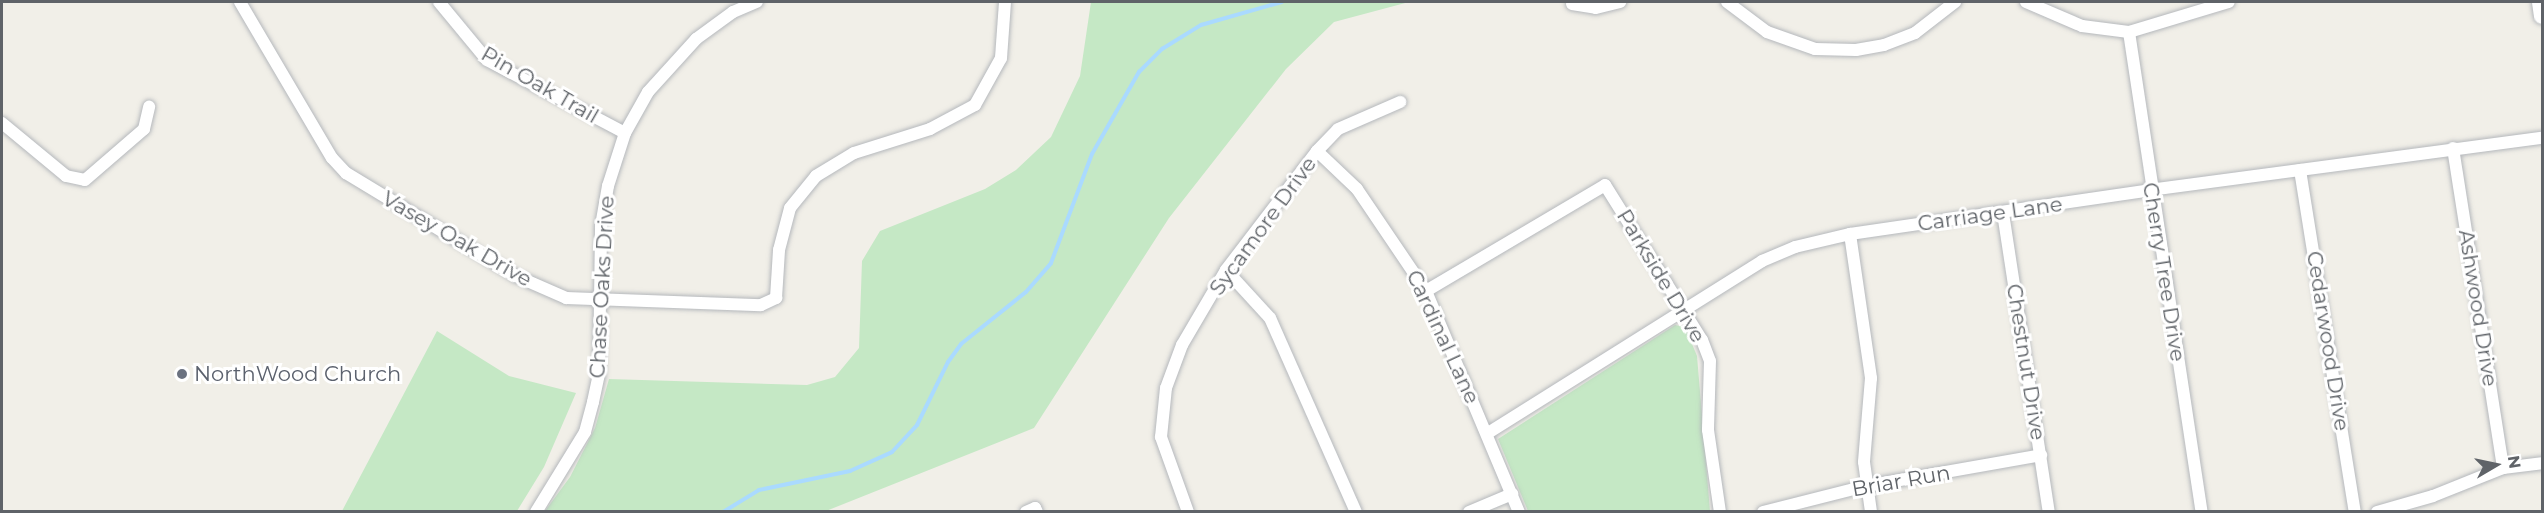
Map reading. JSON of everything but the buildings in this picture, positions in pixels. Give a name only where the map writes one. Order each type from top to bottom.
[{"type":"street","name":"Vasey Oak Drive","points":[[240,2],[332,158],[346,173],[516,276],[566,298],[761,305],[774,302],[778,292],[783,232],[799,194],[828,166],[930,129],[975,105],[1001,58],[1005,2]]},
{"type":"street","name":"Pin Oak Trail","points":[[439,2],[487,60],[625,133]]},
{"type":"street","points":[[723,2],[733,12]]},
{"type":"street","name":"Chase Oaks Drive","points":[[536,512],[585,432],[599,373],[601,226],[608,186],[625,133],[648,92],[696,39],[733,12],[757,2]]},
{"type":"street","points":[[1572,4],[1596,8],[1620,2]]},
{"type":"street","points":[[1727,2],[1767,32],[1815,49],[1857,50],[1884,45],[1915,33],[1955,2]]},
{"type":"street","points":[[2026,2],[2082,26],[2129,32],[2229,2]]},
{"type":"street","points":[[2540,2],[2542,16]]},
{"type":"street","name":"Cherry Tree Drive","points":[[2129,32],[2150,190],[2202,512]]},
{"type":"street","name":"Sycamore Drive","points":[[1188,512],[1161,437],[1166,388],[1182,345],[1226,270],[1317,151],[1338,129],[1400,102]]},
{"type":"street","points":[[2,123],[66,176],[85,180],[144,129],[149,107]]},
{"type":"street","name":"Carriage Lane","points":[[1488,433],[1761,261],[1795,246],[1850,234],[2150,190],[2542,138]]},
{"type":"street","name":"Ashwood Drive","points":[[2453,148],[2503,468]]},
{"type":"street","name":"Cardinal Lane","points":[[1317,151],[1357,189],[1426,291],[1488,433],[1519,512]]},
{"type":"street","name":"Cedarwood Drive","points":[[2300,170],[2355,512]]},
{"type":"street","name":"Parkside Drive","points":[[1426,291],[1605,185],[1683,311],[1710,361],[1708,430],[1720,512]]},
{"type":"street","name":"Chestnut Drive","points":[[2003,213],[2049,512]]},
{"type":"street","points":[[1850,234],[1871,378],[1864,462],[1871,512]]},
{"type":"street","points":[[1226,270],[1270,318],[1356,512]]},
{"type":"street","name":"Briar Run","points":[[1763,512],[1866,486],[2041,455]]},
{"type":"street","points":[[2377,512],[2433,496],[2503,468],[2542,463]]},
{"type":"street","points":[[1469,512],[1512,494]]},
{"type":"street","points":[[1026,512],[1035,508],[1037,512]]},
{"type":"green space","points":[[1091,2],[1409,2],[1334,22],[1286,69],[1169,218],[1034,428],[826,511],[545,511],[570,477],[595,428],[609,379],[807,385],[835,377],[859,348],[862,261],[880,231],[985,189],[1016,170],[1051,137],[1080,76]]},
{"type":"green space","points":[[1675,325],[1685,327],[1697,356],[1710,511],[1528,511],[1498,439]]},
{"type":"green space","points":[[437,331],[509,376],[576,393],[544,467],[517,511],[342,511]]},
{"type":"waterway","points":[[723,512],[759,490],[850,471],[892,452],[917,425],[948,362],[961,344],[1026,292],[1051,263],[1092,154],[1139,72],[1162,49],[1201,25],[1282,2]]},
{"type":"place","name":"NorthWood Church","points":[[182,374]]}]
